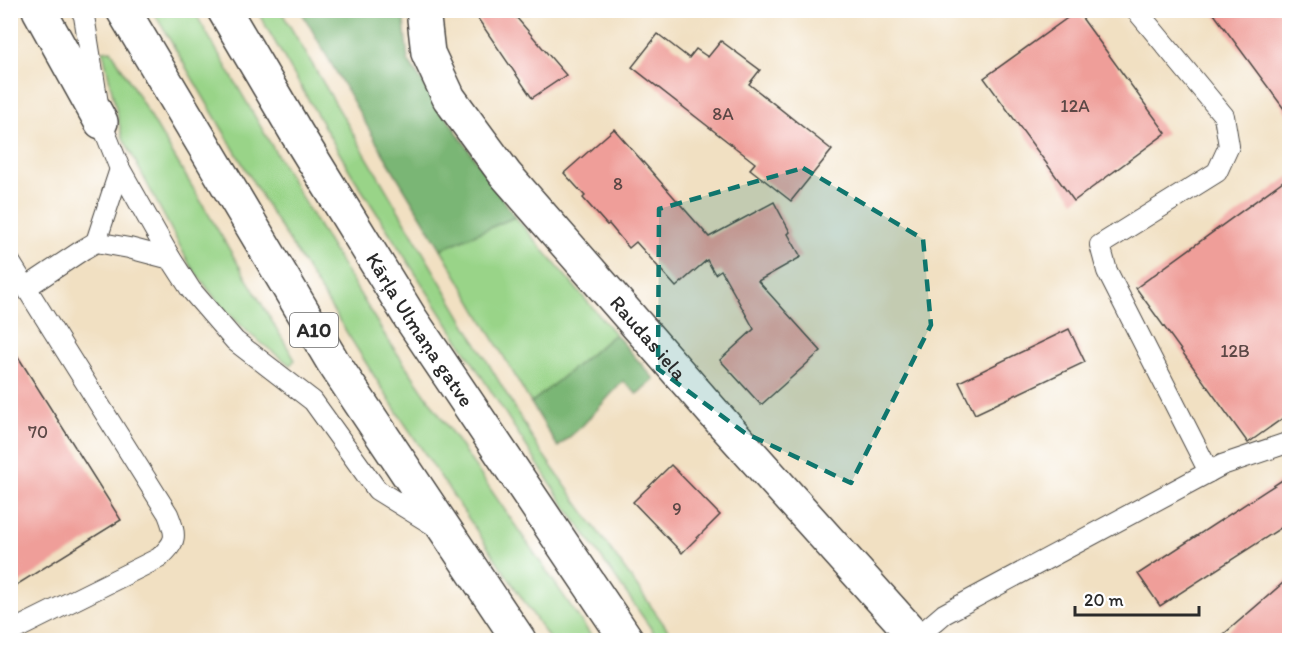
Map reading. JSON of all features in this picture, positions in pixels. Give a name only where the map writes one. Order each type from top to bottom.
[{"type":"main road","points":[[39,10],[101,122]]},
{"type":"main road","name":"A10","points":[[123,10],[333,362],[519,640]]},
{"type":"main road","name":"Kārļa Ulmaņa gatve","points":[[225,10],[297,134],[411,319],[627,640]]},
{"type":"main road","name":"Raudas iela","points":[[423,10],[428,53],[449,98],[505,174],[712,412],[917,639]]},
{"type":"lane","points":[[81,10],[84,16],[101,122],[120,169],[190,290],[235,341],[314,401],[377,490],[448,533]]},
{"type":"lane","points":[[1136,10],[1224,116],[1229,146],[1217,172],[1100,245],[1107,271],[1209,472]]},
{"type":"lane","points":[[96,242],[120,169]]},
{"type":"lane","points":[[27,286],[96,242],[171,259]]},
{"type":"lane","points":[[10,262],[168,514],[175,532],[172,546],[159,558],[10,632]]},
{"type":"lane","points":[[917,639],[944,614],[1222,465],[1290,442]]},
{"type":"highlighted area","points":[[803,168],[923,239],[931,325],[851,483],[745,433],[658,369],[659,209]]},
{"type":"green space","points":[[153,11],[194,11],[310,212],[386,337],[594,640],[550,640],[395,409],[266,204]]},
{"type":"green space","points":[[257,11],[281,11],[537,446],[675,640],[659,640],[559,497],[351,173]]},
{"type":"green space","points":[[301,11],[403,11],[408,61],[515,217],[441,249]]},
{"type":"green space","points":[[111,50],[295,360],[290,365],[251,335],[220,305],[190,265],[122,136],[103,51]]},
{"type":"green space","points":[[515,217],[615,334],[531,403],[441,249]]},
{"type":"green space","points":[[615,334],[654,379],[637,394],[623,381],[583,425],[558,447],[531,403]]},
{"type":"building","points":[[472,10],[510,10],[566,75],[532,98]]},
{"type":"building","points":[[1211,10],[1290,10],[1290,117]]},
{"type":"building","points":[[1077,11],[1166,133],[1074,201],[984,78]]},
{"type":"building","points":[[658,34],[689,58],[696,49],[708,57],[721,41],[760,70],[749,84],[832,150],[791,201],[750,169],[755,163],[632,67]]},
{"type":"building","points":[[614,129],[709,237],[774,202],[790,232],[788,234],[801,257],[758,281],[821,351],[761,405],[720,360],[754,329],[721,270],[715,274],[707,260],[676,287],[636,242],[629,248],[583,198],[585,196],[564,173]]},
{"type":"building","points":[[1290,176],[1290,413],[1248,443],[1136,288]]},
{"type":"building","points":[[1069,329],[1085,362],[975,414],[959,382]]},
{"type":"building","points":[[10,344],[121,520],[10,589]]},
{"type":"building","points":[[671,465],[720,515],[682,553],[633,502]]},
{"type":"building","points":[[1290,475],[1290,522],[1160,606],[1138,574]]},
{"type":"building","points":[[1290,577],[1290,640],[1217,640]]}]
